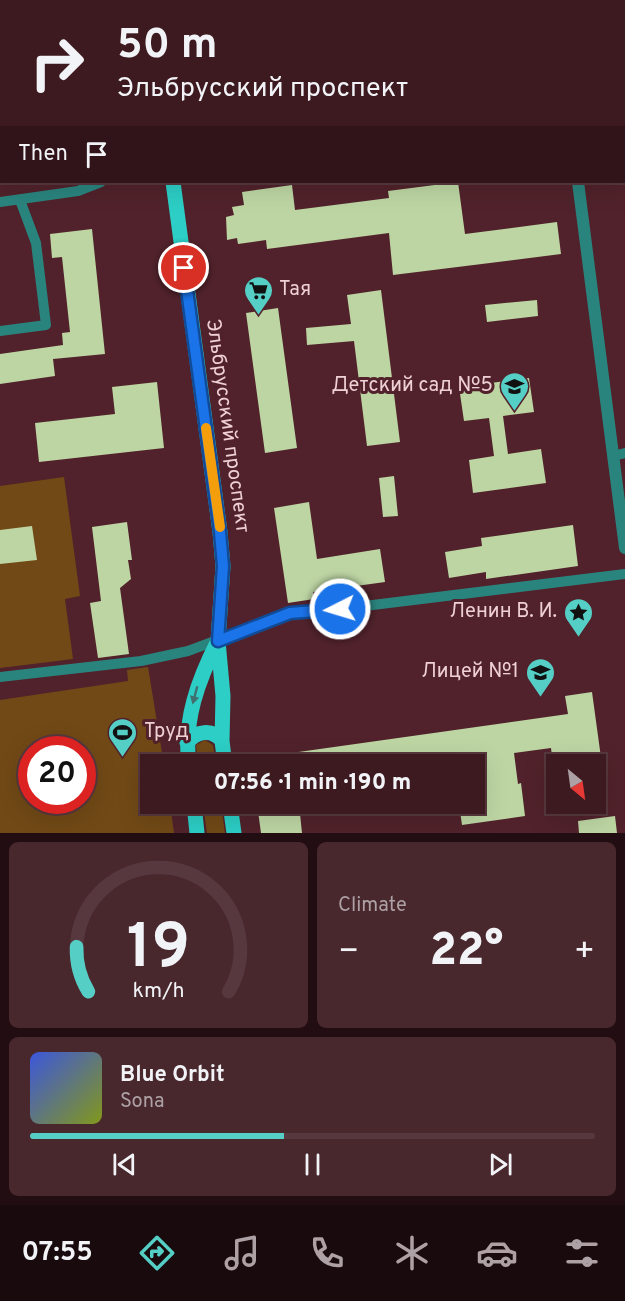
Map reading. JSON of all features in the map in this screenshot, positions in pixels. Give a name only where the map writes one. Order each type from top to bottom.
[{"type":"main road","name":"Эльбрусский проспект","points":[[173,183],[220,532],[223,566],[218,641],[223,696],[224,754]]},
{"type":"main road","name":"Эльбрусский проспект","points":[[188,754],[187,743],[192,709],[201,675],[218,641]]},
{"type":"main road","points":[[187,743],[192,737],[205,732],[218,736],[222,741]]},
{"type":"main road","points":[[195,814],[197,833]]},
{"type":"main road","points":[[231,814],[234,833]]},
{"type":"street","points":[[578,183],[619,455],[625,548]]},
{"type":"lane","points":[[0,202],[78,191],[98,183]]},
{"type":"lane","points":[[0,331],[46,325],[36,243],[20,200]]},
{"type":"lane","points":[[0,677],[141,661],[188,651],[290,613],[352,608],[625,574]]},
{"type":"shaded area","points":[[64,477],[80,596],[65,599],[73,659],[0,668],[0,486]]},
{"type":"shaded area","name":"Труд","points":[[148,667],[162,754],[140,754],[140,814],[171,814],[174,833],[0,833],[0,700],[128,681],[127,670]]},
{"type":"shaded area","points":[[205,740],[213,745],[214,754],[197,754],[196,745]]},
{"type":"shaded area","points":[[204,814],[222,814],[225,833],[207,833]]},
{"type":"building","points":[[458,183],[465,234],[557,222],[561,254],[393,275],[389,233],[267,249],[266,240],[238,244],[237,238],[227,240],[226,217],[234,215],[232,207],[244,205],[242,192],[292,185],[295,210],[389,198],[388,191]]},
{"type":"building","points":[[92,229],[105,354],[53,359],[55,376],[0,384],[0,354],[63,345],[62,333],[70,332],[62,257],[52,258],[50,234]]},
{"type":"building","points":[[381,290],[400,442],[367,446],[354,341],[307,345],[306,328],[351,324],[347,295]]},
{"type":"building","points":[[537,300],[538,316],[487,322],[485,305]]},
{"type":"building","points":[[278,308],[297,448],[265,453],[246,313]]},
{"type":"building","points":[[529,378],[534,412],[503,416],[508,454],[541,449],[546,483],[473,493],[469,460],[494,456],[489,418],[464,421],[459,387]]},
{"type":"building","points":[[157,382],[164,448],[39,462],[35,423],[115,414],[112,387]]},
{"type":"building","points":[[394,476],[398,516],[383,517],[379,478]]},
{"type":"building","points":[[309,502],[317,559],[380,549],[385,582],[313,592],[314,599],[288,603],[274,508]]},
{"type":"building","points":[[127,522],[132,560],[128,560],[131,579],[120,588],[129,654],[98,658],[90,603],[101,601],[92,527]]},
{"type":"building","points":[[573,525],[578,566],[486,579],[486,572],[449,578],[445,552],[482,546],[481,538]]},
{"type":"building","points":[[32,526],[37,560],[0,564],[0,530]]},
{"type":"building","points":[[592,692],[600,754],[552,754],[551,748],[514,753],[525,816],[462,825],[460,814],[485,814],[485,754],[284,754],[568,714],[565,696]]},
{"type":"building","points":[[258,814],[300,814],[302,833],[261,833]]},
{"type":"building","points":[[615,816],[617,833],[579,833],[578,821]]},
{"type":"slow traffic","points":[[206,428],[220,527]]},
{"type":"place","name":"Тая","points":[[258,316]]},
{"type":"place","name":"Детский сад №5","points":[[514,412]]},
{"type":"place","name":"Ленин В. И.","points":[[578,638]]},
{"type":"place","name":"Лицей №1","points":[[540,698]]},
{"type":"place","name":"Труд","points":[[123,758]]},
{"type":"route","points":[[184,268],[220,532],[223,566],[218,641],[290,613],[340,609]]}]
